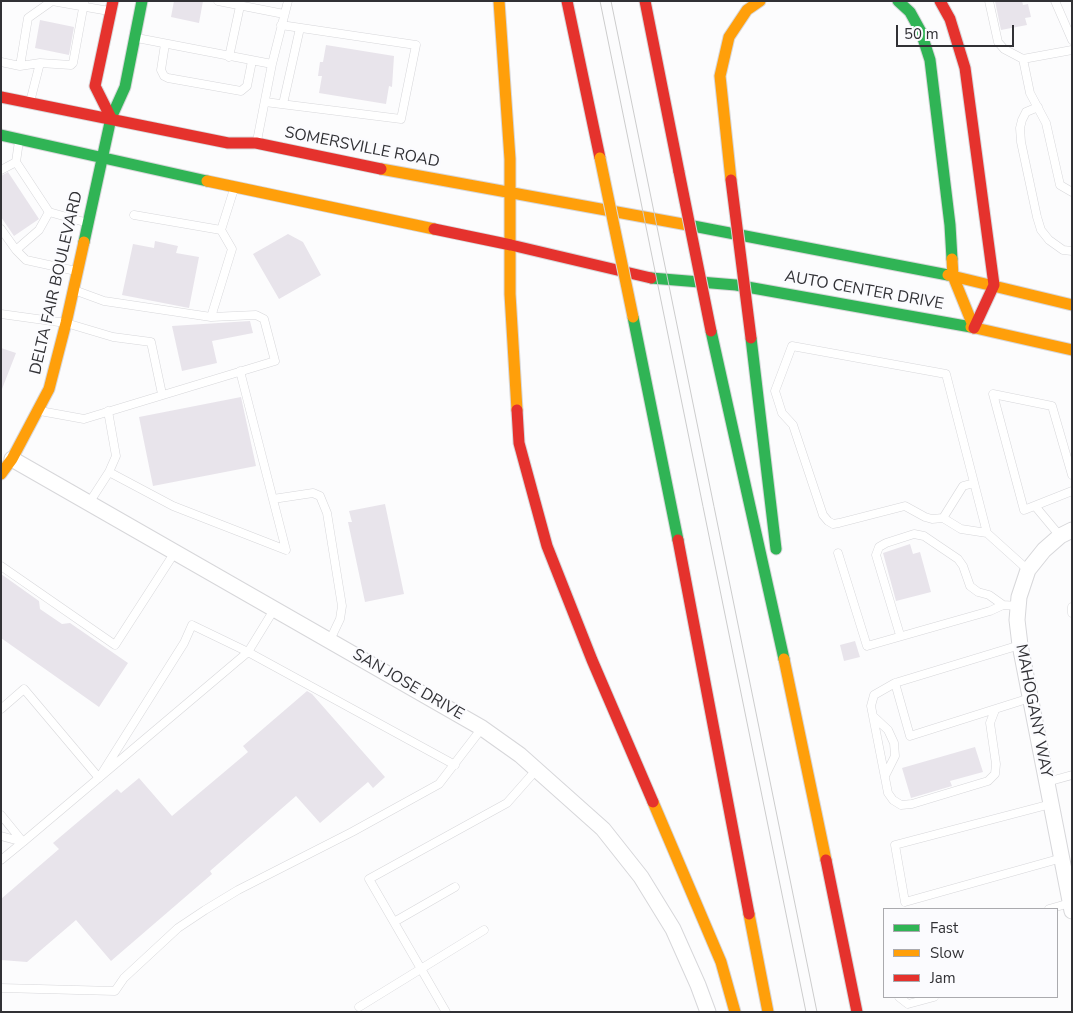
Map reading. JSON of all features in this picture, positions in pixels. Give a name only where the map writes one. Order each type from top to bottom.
[{"type":"main road","name":"DELTA FAIR BOULEVARD","points":[[1,474],[12,459],[49,389],[66,323],[111,118],[125,86],[142,1]]},
{"type":"main road","points":[[499,1],[510,159],[510,294],[519,443],[547,546],[592,660],[721,962],[735,1012]]},
{"type":"main road","points":[[567,1],[679,546],[768,1012]]},
{"type":"main road","points":[[646,1],[711,331],[798,721],[857,1012]]},
{"type":"main road","points":[[760,1],[747,10],[730,37],[720,76],[778,564]]},
{"type":"main road","points":[[898,1],[910,12],[921,32],[930,60],[950,225],[953,276],[974,328]]},
{"type":"main road","points":[[940,1],[950,19],[966,68],[994,285],[974,328]]},
{"type":"main road","points":[[111,118],[95,86],[112,6]]},
{"type":"main road","name":"SOMERSVILLE ROAD","points":[[1,97],[228,142],[256,143],[376,168],[510,191],[717,231]]},
{"type":"main road","points":[[1,136],[510,245]]},
{"type":"main road","name":"AUTO CENTER DRIVE","points":[[717,231],[953,276],[1072,304]]},
{"type":"main road","name":"AUTO CENTER DRIVE","points":[[510,245],[648,278],[736,285],[974,328],[1072,350]]},
{"type":"main road","points":[[781,593],[798,721]]},
{"type":"street","name":"SAN JOSE DRIVE","points":[[12,459],[482,728],[537,768],[603,829],[641,877],[673,929],[698,984],[708,1012]]},
{"type":"street","name":"MAHOGANY WAY","points":[[1066,533],[1044,550],[1028,570],[1019,597],[1010,606],[1017,620],[1020,646],[1071,907]]},
{"type":"lane","points":[[256,143],[272,64],[288,1]]},
{"type":"lane","points":[[989,1],[998,42],[1004,49],[1023,59],[1072,50]]},
{"type":"lane","points":[[20,66],[28,18],[52,2],[112,6]]},
{"type":"lane","points":[[218,2],[284,14]]},
{"type":"lane","points":[[1055,3],[1072,40]]},
{"type":"lane","points":[[1,62],[20,66],[40,63],[71,65],[73,63],[85,4]]},
{"type":"lane","points":[[229,57],[240,6]]},
{"type":"lane","points":[[265,102],[401,119],[416,45],[281,25]]},
{"type":"lane","points":[[283,104],[300,28]]},
{"type":"lane","points":[[135,38],[272,64]]},
{"type":"lane","points":[[165,44],[161,66],[164,76],[229,90],[241,91],[246,88],[252,61]]},
{"type":"lane","points":[[1023,59],[1030,93],[1046,123],[1060,185],[1072,192]]},
{"type":"lane","points":[[30,102],[40,63]]},
{"type":"lane","points":[[1038,107],[1026,112],[1020,128],[1021,142],[1037,217],[1041,230],[1049,240],[1063,250],[1072,251]]},
{"type":"lane","points":[[19,139],[16,162],[49,212],[88,223]]},
{"type":"lane","points":[[1,170],[16,162]]},
{"type":"lane","points":[[221,230],[235,187]]},
{"type":"lane","points":[[16,250],[39,230],[49,212]]},
{"type":"lane","points":[[134,215],[221,230],[232,248],[211,317]]},
{"type":"lane","points":[[1,229],[16,250],[26,260],[77,272]]},
{"type":"lane","points":[[38,410],[84,419],[275,361],[264,319],[256,315],[211,317],[104,301],[73,290]]},
{"type":"lane","points":[[1,314],[66,323],[113,337],[151,342],[162,394]]},
{"type":"lane","points":[[987,533],[946,374],[792,346],[775,391],[782,413],[793,425],[824,515],[828,521],[833,524],[839,523],[905,506],[925,517],[943,518],[961,529],[987,533],[1028,570]]},
{"type":"lane","points":[[110,472],[173,506],[286,550],[240,371]]},
{"type":"lane","points":[[1072,475],[1052,406],[993,394],[1024,510],[1072,491]]},
{"type":"lane","points":[[90,503],[110,472],[116,456],[108,411]]},
{"type":"lane","points":[[943,518],[963,486],[974,482]]},
{"type":"lane","points":[[273,499],[313,493],[320,496],[327,513],[342,606],[340,620],[330,640]]},
{"type":"lane","points":[[1035,506],[1066,533]]},
{"type":"lane","points":[[900,635],[876,555],[879,547],[886,543],[914,534],[924,536],[958,559],[963,566],[970,586],[978,592],[989,595],[1010,606]]},
{"type":"lane","points":[[1,566],[115,645],[175,552]]},
{"type":"lane","points":[[838,553],[867,646],[900,635],[1010,606]]},
{"type":"lane","points":[[1072,607],[1072,613]]},
{"type":"lane","points":[[1,860],[248,652],[275,608]]},
{"type":"lane","points":[[99,778],[184,643],[192,625],[248,652],[455,765]]},
{"type":"lane","points":[[995,710],[990,723],[996,764],[995,774],[988,781],[912,804],[902,805],[893,800],[888,793],[875,730],[871,706],[874,695],[895,683],[1020,646]]},
{"type":"lane","points":[[895,683],[910,736],[1030,698]]},
{"type":"lane","points":[[1,709],[24,689],[99,778]]},
{"type":"lane","points":[[874,718],[888,730],[894,743],[894,756],[885,776]]},
{"type":"lane","points":[[1,988],[114,991],[124,978],[185,923],[238,890],[352,832],[439,784],[482,728]]},
{"type":"lane","points":[[446,1012],[369,879],[507,803],[537,768]]},
{"type":"lane","points":[[1047,782],[1072,775]]},
{"type":"lane","points":[[1051,804],[895,845],[905,902],[1062,858]]},
{"type":"lane","points":[[1,815],[23,842]]},
{"type":"lane","points":[[1,836],[23,842]]},
{"type":"lane","points":[[394,922],[455,887]]},
{"type":"lane","points":[[1058,908],[1071,907]]},
{"type":"lane","points":[[359,1007],[484,930]]},
{"type":"lane","points":[[900,998],[908,1004],[930,998]]},
{"type":"building","points":[[174,1],[203,1],[199,23],[171,17]]},
{"type":"building","points":[[995,1],[1022,1],[1023,5],[1028,4],[1031,17],[1025,18],[1027,25],[1001,30]]},
{"type":"building","points":[[40,20],[74,27],[69,55],[35,48]]},
{"type":"building","points":[[326,45],[394,56],[392,87],[389,86],[386,104],[319,93],[322,76],[318,76],[320,62],[323,62]]},
{"type":"building","points":[[8,172],[39,219],[14,236],[1,217],[1,176]]},
{"type":"building","points":[[288,234],[303,242],[321,275],[279,299],[253,254]]},
{"type":"building","points":[[155,241],[178,246],[176,253],[199,257],[189,308],[122,295],[133,244],[154,248]]},
{"type":"building","points":[[250,321],[253,333],[212,341],[217,363],[182,371],[172,326]]},
{"type":"building","points":[[1,348],[16,353],[2,389],[1,388]]},
{"type":"building","points":[[241,397],[256,466],[153,486],[139,417]]},
{"type":"building","points":[[385,504],[404,594],[365,602],[348,522],[352,522],[349,511]]},
{"type":"building","points":[[910,544],[913,554],[920,552],[931,592],[896,601],[883,553]]},
{"type":"building","points":[[1,574],[39,601],[40,609],[62,624],[70,623],[128,663],[99,707],[1,638]]},
{"type":"building","points":[[855,641],[860,657],[844,661],[840,645]]},
{"type":"building","points":[[307,691],[312,694],[385,777],[373,788],[368,782],[320,823],[296,796],[210,871],[212,874],[111,961],[76,920],[27,962],[1,960],[1,899],[59,849],[53,843],[117,789],[121,793],[139,778],[172,816],[248,752],[243,746]]},
{"type":"building","points":[[975,747],[983,772],[950,781],[952,786],[911,798],[902,768]]},
{"type":"tram line","points":[[600,1],[806,1012]]},
{"type":"tram line","points":[[611,1],[817,1012]]},
{"type":"traffic: fast","points":[[84,242],[111,118],[125,87],[142,1]]},
{"type":"traffic: fast","points":[[898,1],[910,12],[921,32],[930,60],[950,225],[952,259]]},
{"type":"traffic: fast","points":[[1,135],[207,181]]},
{"type":"traffic: fast","points":[[688,225],[948,275]]},
{"type":"traffic: fast","points":[[651,278],[736,285],[971,327]]},
{"type":"traffic: fast","points":[[633,317],[678,540]]},
{"type":"traffic: fast","points":[[711,331],[784,659]]},
{"type":"traffic: fast","points":[[751,338],[776,549]]},
{"type":"traffic: slow","points":[[499,1],[510,159],[510,294],[517,410]]},
{"type":"traffic: slow","points":[[731,180],[720,76],[729,37],[747,10],[760,1]]},
{"type":"traffic: slow","points":[[600,158],[633,317]]},
{"type":"traffic: slow","points":[[381,169],[688,225]]},
{"type":"traffic: slow","points":[[207,181],[434,229]]},
{"type":"traffic: slow","points":[[1,474],[12,459],[49,389],[84,242]]},
{"type":"traffic: slow","points":[[952,259],[953,276],[974,328]]},
{"type":"traffic: slow","points":[[948,275],[1072,305]]},
{"type":"traffic: slow","points":[[971,327],[1072,350]]},
{"type":"traffic: slow","points":[[784,659],[826,860]]},
{"type":"traffic: slow","points":[[653,802],[721,962],[735,1012]]},
{"type":"traffic: slow","points":[[749,914],[768,1012]]},
{"type":"traffic: jam","points":[[111,118],[95,86],[113,1]]},
{"type":"traffic: jam","points":[[567,1],[600,158]]},
{"type":"traffic: jam","points":[[645,1],[679,172]]},
{"type":"traffic: jam","points":[[940,1],[950,19],[965,68],[994,285],[974,328]]},
{"type":"traffic: jam","points":[[1,97],[228,143],[256,143],[381,169]]},
{"type":"traffic: jam","points":[[679,172],[711,331]]},
{"type":"traffic: jam","points":[[731,180],[751,338]]},
{"type":"traffic: jam","points":[[434,229],[651,278]]},
{"type":"traffic: jam","points":[[517,410],[519,443],[547,546],[592,660],[653,802]]},
{"type":"traffic: jam","points":[[678,540],[749,914]]},
{"type":"traffic: jam","points":[[826,860],[857,1012]]}]
